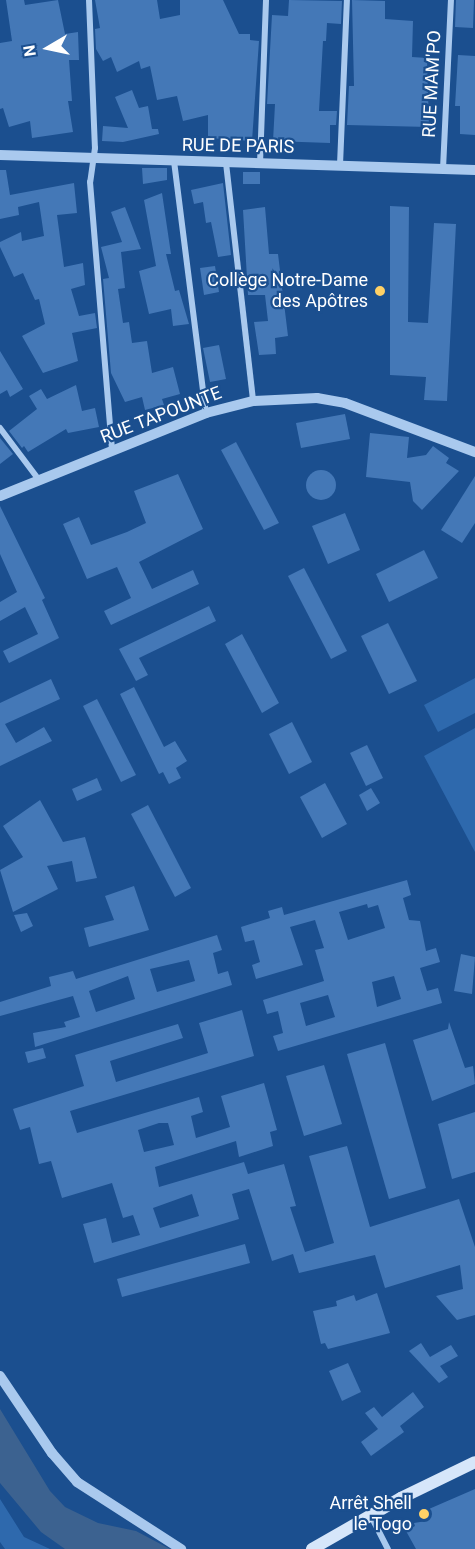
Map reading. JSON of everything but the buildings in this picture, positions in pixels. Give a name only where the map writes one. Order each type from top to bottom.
[{"type":"main road","points":[[312,1549],[475,1462]]},
{"type":"street","points":[[89,0],[92,204],[112,452]]},
{"type":"street","points":[[260,164],[266,0]]},
{"type":"street","points":[[340,165],[347,0]]},
{"type":"street","name":"RUE MAM'PO","points":[[443,169],[451,0]]},
{"type":"street","name":"RUE DE PARIS","points":[[0,155],[475,170]]},
{"type":"street","points":[[174,161],[206,413]]},
{"type":"street","points":[[226,163],[253,400]]},
{"type":"street","name":"RUE TAPOUNTE","points":[[0,496],[206,413],[253,400],[317,398],[345,403],[475,452]]},
{"type":"street","points":[[0,428],[39,480]]},
{"type":"street","points":[[0,1376],[52,1453],[77,1482],[181,1549]]},
{"type":"street","points":[[371,1516],[388,1549]]},
{"type":"shaded area","points":[[475,678],[475,713],[438,732],[424,705]]},
{"type":"shaded area","points":[[475,728],[475,852],[424,756]]},
{"type":"shaded area","points":[[0,1409],[50,1491],[65,1507],[98,1523],[136,1531],[170,1549],[65,1549],[41,1532],[0,1483]]},
{"type":"shaded area","points":[[0,1499],[24,1537],[50,1549],[5,1549],[0,1542]]},
{"type":"place","name":"Collège Notre-Dame des Apôtres","points":[[380,291]]},
{"type":"place","name":"Arrêt Shell le Togo","points":[[424,1514]]}]
